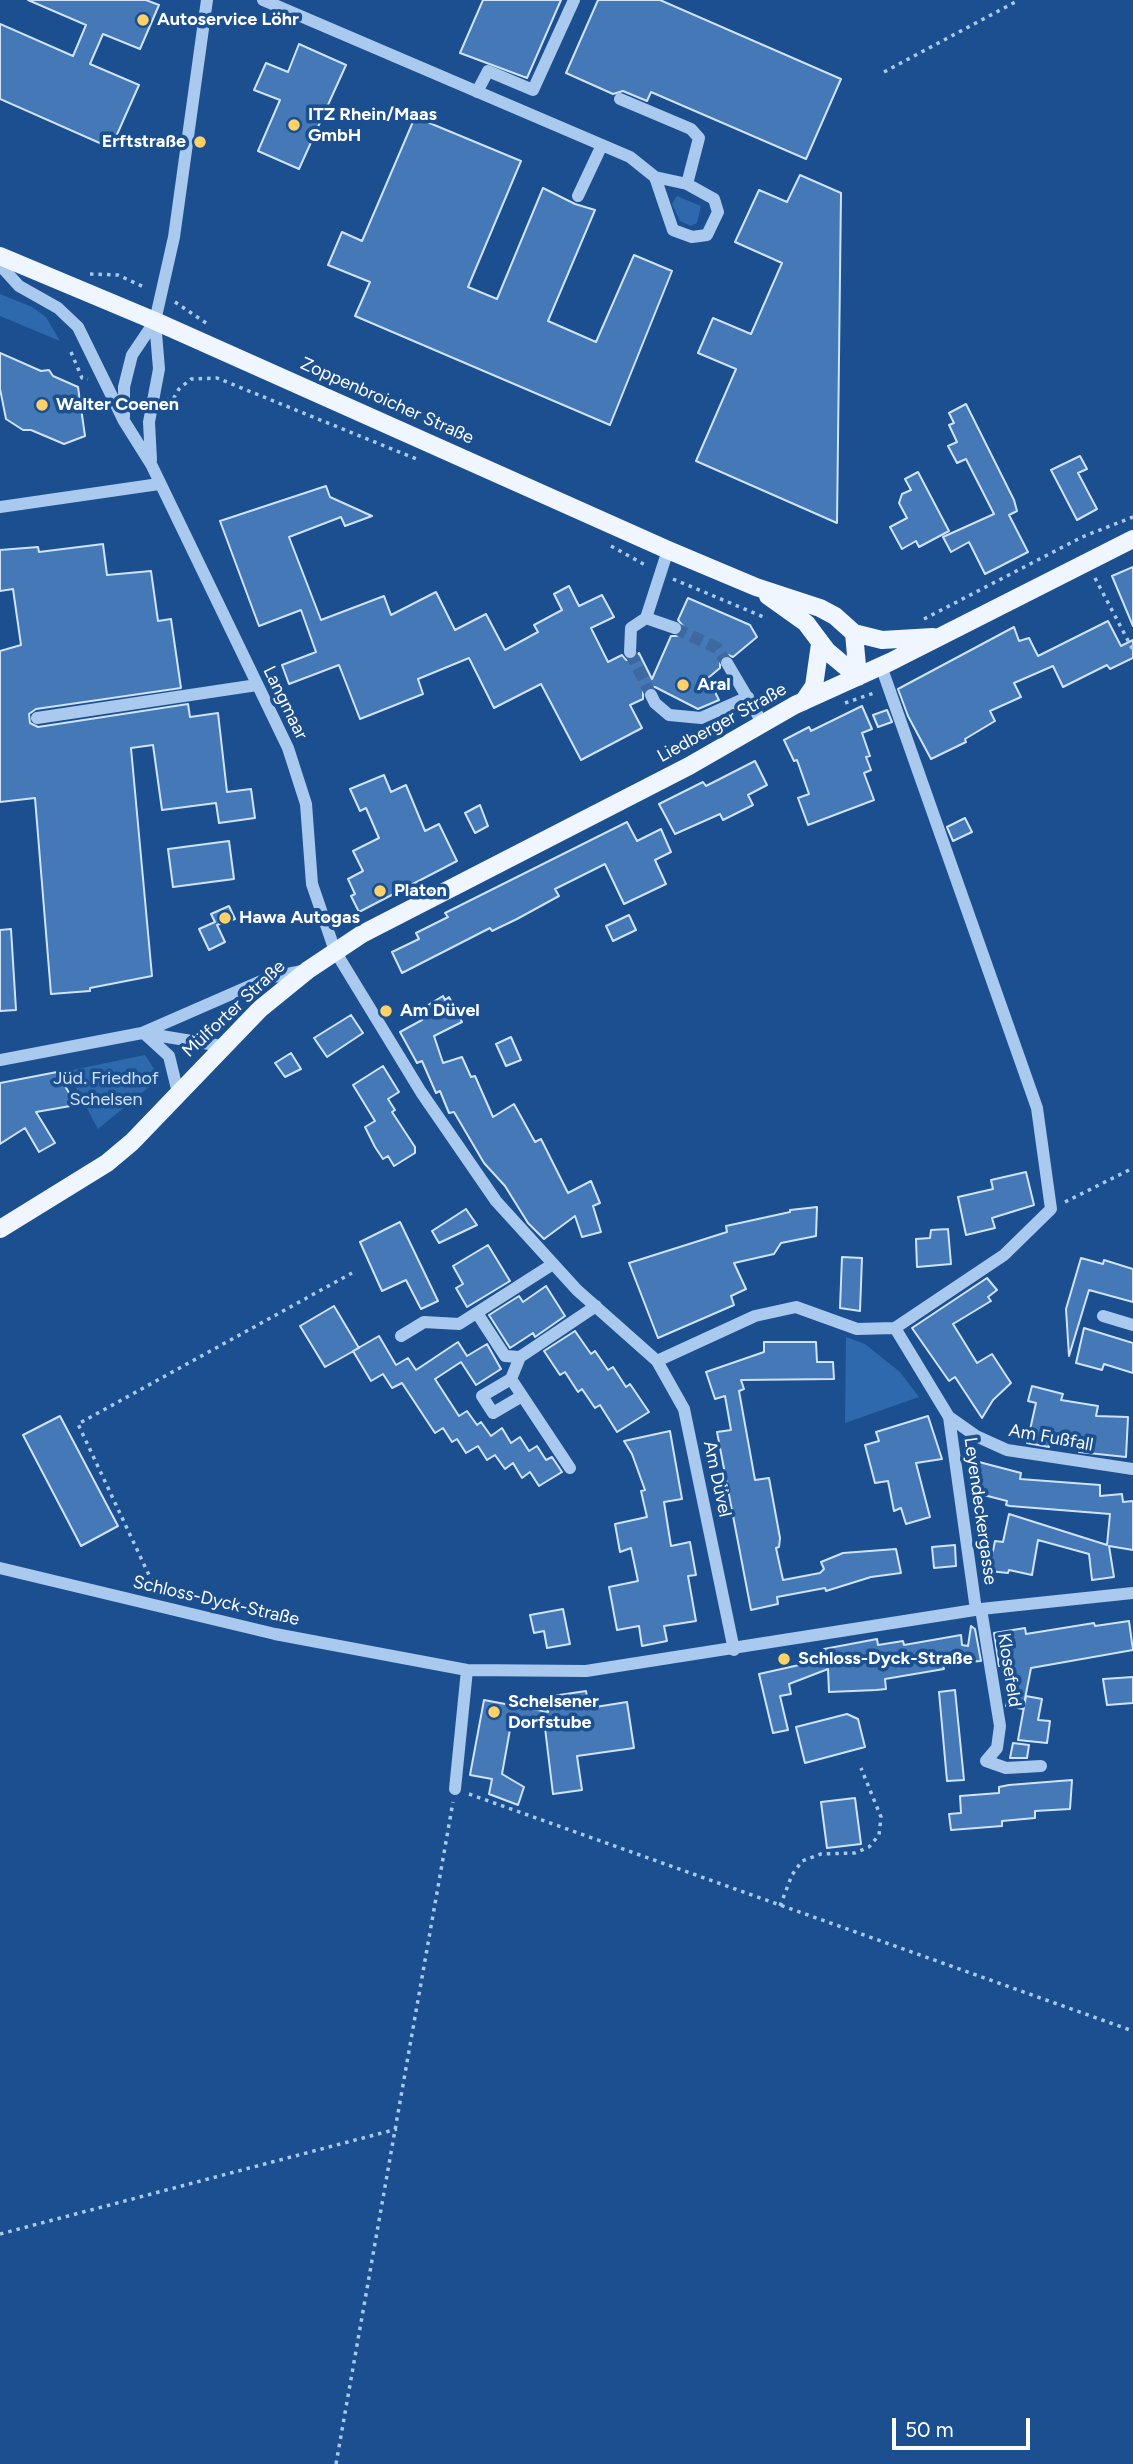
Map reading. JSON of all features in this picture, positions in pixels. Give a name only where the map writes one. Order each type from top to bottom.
[{"type":"main road","name":"Zoppenbroicher Straße","points":[[0,256],[155,321],[668,550],[756,587],[820,608],[835,616],[854,634]]},
{"type":"main road","name":"Liedberger Straße","points":[[335,951],[372,928],[689,766],[803,702],[941,637],[1133,539]]},
{"type":"main road","name":"Zoppenbroicher Straße","points":[[756,587],[806,623],[820,644],[858,677]]},
{"type":"main road","points":[[858,677],[854,634],[882,640],[941,637]]},
{"type":"main road","points":[[803,702],[814,686],[820,644]]},
{"type":"main road","name":"Mülforter Straße","points":[[0,1228],[107,1163],[132,1142],[260,1009],[335,951]]},
{"type":"street","points":[[124,421],[124,387],[132,355],[155,321],[174,237],[207,0]]},
{"type":"street","points":[[263,0],[629,157],[654,177],[687,184],[714,199],[718,212],[707,235],[692,237],[673,230],[654,177]]},
{"type":"street","points":[[477,92],[488,71],[533,90],[574,0]]},
{"type":"street","points":[[620,99],[691,129],[699,138],[687,184]]},
{"type":"street","points":[[578,196],[602,145]]},
{"type":"street","name":"Langmaar","points":[[0,265],[19,286],[58,308],[78,327],[124,421],[151,464],[288,748],[306,804],[312,884],[335,951]]},
{"type":"street","name":"Langmaar","points":[[151,464],[149,422],[159,369],[155,321]]},
{"type":"street","points":[[0,506],[159,484]]},
{"type":"street","points":[[630,652],[631,628],[646,618],[668,550]]},
{"type":"street","points":[[646,618],[675,628]]},
{"type":"street","points":[[727,663],[763,724]]},
{"type":"street","points":[[657,1361],[755,1316],[796,1307],[857,1329],[895,1328],[1004,1255],[1051,1209],[1037,1108],[881,666]]},
{"type":"street","points":[[37,718],[257,685]]},
{"type":"street","points":[[651,695],[655,703],[669,715],[701,718],[748,696]]},
{"type":"street","name":"Am Düvel","points":[[335,951],[421,1093],[496,1201],[596,1306],[657,1361],[684,1409],[734,1650]]},
{"type":"street","points":[[0,1060],[142,1033],[268,978],[307,970]]},
{"type":"street","points":[[142,1033],[222,1046]]},
{"type":"street","points":[[142,1033],[169,1056],[178,1093]]},
{"type":"street","points":[[401,1336],[424,1322],[458,1324],[554,1264]]},
{"type":"street","points":[[522,1396],[493,1413],[482,1396],[511,1379],[520,1357],[596,1306]]},
{"type":"street","points":[[477,1313],[505,1356],[520,1357]]},
{"type":"street","points":[[1103,1316],[1133,1325]]},
{"type":"street","name":"Am Fußfall","points":[[895,1328],[949,1417],[976,1436],[1007,1450],[1133,1469]]},
{"type":"street","points":[[511,1379],[569,1468]]},
{"type":"street","name":"Leyendeckergasse","points":[[949,1417],[978,1609]]},
{"type":"street","name":"Schloss-Dyck-Straße","points":[[0,1567],[275,1634],[467,1670],[586,1671],[734,1650],[978,1609],[1133,1593]]},
{"type":"street","name":"Klosefeld","points":[[978,1609],[1000,1726],[997,1748],[986,1761],[1006,1768],[1041,1766]]},
{"type":"street","points":[[455,1789],[467,1670]]},
{"type":"path","points":[[884,72],[1019,0]]},
{"type":"path","points":[[68,344],[82,378],[104,382]]},
{"type":"path","points":[[155,395],[172,401],[179,389],[191,379],[217,378],[420,461]]},
{"type":"path","points":[[918,622],[1082,537],[1133,517]]},
{"type":"path","points":[[603,541],[662,574],[772,620]]},
{"type":"path","points":[[1087,562],[1133,650]]},
{"type":"path","points":[[839,703],[852,703],[887,687]]},
{"type":"path","points":[[202,1042],[232,1007],[229,997]]},
{"type":"path","points":[[1051,1209],[1133,1168]]},
{"type":"path","points":[[165,1607],[78,1424],[352,1273]]},
{"type":"path","points":[[780,1906],[792,1875],[802,1861],[821,1854],[855,1853],[869,1847],[879,1835],[881,1817],[861,1768]]},
{"type":"path","points":[[336,2464],[455,1789],[1133,2031]]},
{"type":"path","points":[[0,2234],[397,2129]]},
{"type":"green space","points":[[677,196],[701,206],[697,223],[691,226],[680,221],[672,204]]},
{"type":"green space","points":[[0,294],[32,307],[46,317],[60,341],[0,316]]},
{"type":"green space","name":"Jüd. Friedhof Schelsen","points":[[145,1055],[160,1078],[98,1129],[67,1071]]},
{"type":"green space","points":[[846,1337],[865,1344],[900,1372],[919,1397],[845,1423]]},
{"type":"building","points":[[28,0],[146,0],[159,5],[140,49],[103,34],[90,64],[139,85],[111,148],[0,99],[0,24],[73,56],[86,25]]},
{"type":"building","points":[[483,0],[561,0],[527,78],[460,53]]},
{"type":"building","points":[[598,0],[660,0],[841,79],[806,159],[651,92],[647,101],[623,91],[613,94],[566,73]]},
{"type":"building","name":"ITZ Rhein/Maas GmbH","points":[[299,44],[346,65],[299,169],[258,151],[280,100],[254,90],[266,63],[288,72]]},
{"type":"building","points":[[415,117],[521,161],[468,287],[497,299],[543,188],[575,204],[595,210],[548,321],[596,342],[634,255],[672,271],[610,425],[355,316],[370,282],[328,265],[342,232],[362,241]]},
{"type":"building","points":[[800,175],[841,193],[837,523],[696,461],[736,369],[698,353],[713,318],[751,334],[782,263],[735,242],[759,190],[787,202]]},
{"type":"building","name":"Walter Coenen","points":[[0,353],[41,371],[49,370],[53,376],[78,387],[85,436],[64,444],[31,430],[23,430],[6,419],[0,389]]},
{"type":"building","points":[[966,404],[1014,500],[1017,511],[1009,515],[1028,552],[985,574],[969,542],[951,552],[943,537],[994,514],[966,459],[957,463],[948,446],[957,442],[949,425],[954,423],[949,413]]},
{"type":"building","points":[[1080,456],[1087,469],[1078,473],[1097,509],[1077,520],[1051,470]]},
{"type":"building","points":[[918,472],[949,531],[919,547],[916,541],[902,549],[890,527],[907,518],[899,503],[902,494],[911,490],[905,479]]},
{"type":"building","points":[[326,486],[330,497],[372,516],[345,526],[341,517],[289,537],[321,620],[384,596],[391,615],[436,592],[455,630],[486,614],[505,650],[538,632],[534,625],[562,610],[554,594],[569,586],[579,606],[602,595],[614,617],[591,628],[608,662],[622,655],[626,660],[633,660],[639,653],[652,679],[671,636],[677,636],[683,631],[678,620],[688,598],[750,625],[757,637],[733,657],[726,654],[720,658],[720,668],[708,678],[719,700],[698,709],[655,687],[648,687],[643,691],[643,699],[630,705],[642,728],[581,760],[541,684],[494,708],[469,658],[418,679],[423,694],[360,719],[339,665],[289,684],[282,665],[316,652],[301,610],[259,626],[220,521]]},
{"type":"building","points":[[103,544],[107,575],[151,571],[158,621],[171,619],[181,688],[36,709],[29,714],[30,723],[38,727],[188,704],[190,717],[218,713],[227,792],[251,789],[255,818],[219,823],[216,803],[162,810],[153,745],[131,748],[152,976],[90,988],[90,991],[51,994],[35,798],[0,802],[0,651],[21,645],[13,589],[0,591],[0,550],[38,547],[39,552]]},
{"type":"building","points":[[1133,567],[1133,626],[1112,576]]},
{"type":"building","points":[[1108,621],[1121,646],[1133,640],[1133,658],[1110,669],[1107,665],[1063,687],[1053,666],[1014,683],[1021,697],[990,711],[995,721],[965,739],[966,742],[931,759],[908,716],[898,689],[1014,627],[1019,641],[1029,638],[1038,656]]},
{"type":"building","points":[[862,706],[872,729],[862,733],[870,756],[866,757],[871,770],[864,773],[874,800],[808,825],[798,798],[809,794],[797,760],[794,761],[784,740],[809,727],[811,731]]},
{"type":"building","points":[[887,710],[892,722],[878,727],[873,715]]},
{"type":"building","points":[[755,761],[767,785],[748,795],[753,805],[723,820],[720,814],[675,834],[659,804],[703,782],[706,786]]},
{"type":"building","points":[[384,775],[391,792],[406,785],[425,831],[439,824],[457,861],[359,912],[351,896],[355,894],[348,879],[363,871],[353,851],[379,838],[366,808],[360,811],[350,789]]},
{"type":"building","points":[[480,805],[488,826],[475,833],[465,813]]},
{"type":"building","points":[[965,818],[972,832],[953,841],[947,827]]},
{"type":"building","points":[[627,822],[637,841],[661,829],[671,852],[655,860],[666,884],[624,904],[605,864],[555,889],[559,896],[517,919],[492,931],[490,928],[402,973],[392,952],[419,939],[416,933],[448,917],[445,913]]},
{"type":"building","points":[[229,841],[234,879],[173,887],[168,849]]},
{"type":"building","points":[[229,906],[235,919],[217,925],[225,942],[209,950],[199,929],[215,922],[211,914]]},
{"type":"building","points":[[629,915],[636,930],[613,941],[606,926]]},
{"type":"building","points":[[11,929],[16,1010],[0,1011],[0,930]]},
{"type":"building","points":[[443,996],[445,1000],[449,997],[462,1022],[434,1036],[443,1063],[462,1057],[471,1077],[475,1076],[493,1117],[514,1104],[535,1142],[541,1139],[568,1193],[591,1181],[600,1203],[593,1206],[601,1232],[582,1237],[575,1216],[544,1239],[528,1223],[505,1186],[484,1163],[454,1112],[449,1113],[440,1091],[436,1093],[422,1061],[417,1063],[400,1032],[422,1020],[418,1011]]},
{"type":"building","points":[[351,1015],[363,1033],[327,1057],[314,1038]]},
{"type":"building","points":[[511,1037],[521,1060],[506,1066],[496,1044]]},
{"type":"building","points":[[291,1053],[301,1069],[285,1077],[275,1063]]},
{"type":"building","points":[[383,1066],[399,1092],[388,1099],[395,1110],[392,1112],[415,1147],[415,1153],[394,1166],[388,1156],[383,1159],[375,1147],[365,1127],[375,1121],[353,1085]]},
{"type":"building","points":[[57,1072],[76,1105],[36,1112],[55,1143],[39,1152],[25,1128],[0,1144],[0,1083]]},
{"type":"building","points":[[1026,1172],[1034,1205],[992,1218],[995,1228],[966,1235],[958,1197],[993,1189],[991,1180]]},
{"type":"building","points":[[817,1207],[816,1236],[781,1243],[774,1254],[734,1263],[746,1289],[731,1296],[734,1305],[658,1338],[629,1263],[727,1232],[726,1226],[790,1210]]},
{"type":"building","points":[[466,1209],[477,1225],[439,1243],[432,1231]]},
{"type":"building","points":[[400,1222],[438,1301],[421,1309],[406,1280],[382,1291],[360,1242]]},
{"type":"building","points":[[948,1229],[951,1264],[917,1267],[916,1239],[930,1238],[931,1230]]},
{"type":"building","points":[[488,1245],[510,1281],[467,1307],[456,1288],[463,1284],[453,1266]]},
{"type":"building","points":[[842,1257],[862,1258],[860,1311],[840,1308]]},
{"type":"building","points":[[1081,1258],[1103,1264],[1104,1260],[1133,1269],[1133,1302],[1089,1290],[1069,1356],[1066,1309]]},
{"type":"building","points":[[987,1278],[997,1290],[988,1297],[991,1301],[953,1324],[977,1363],[992,1354],[1011,1383],[993,1400],[982,1418],[955,1377],[949,1381],[912,1328]]},
{"type":"building","points":[[546,1286],[565,1316],[535,1337],[533,1333],[510,1348],[489,1315],[519,1296],[523,1302]]},
{"type":"building","points":[[334,1306],[359,1348],[325,1367],[300,1326]]},
{"type":"building","points":[[1084,1328],[1133,1343],[1133,1373],[1104,1364],[1102,1370],[1076,1363]]},
{"type":"building","points":[[575,1331],[591,1354],[595,1351],[608,1370],[613,1367],[626,1387],[630,1384],[649,1412],[617,1432],[600,1405],[595,1408],[582,1389],[578,1392],[565,1372],[560,1375],[544,1351]]},
{"type":"building","points":[[379,1336],[396,1365],[408,1358],[416,1370],[458,1342],[467,1356],[487,1344],[501,1369],[476,1385],[461,1362],[435,1379],[459,1416],[467,1411],[477,1425],[481,1422],[491,1436],[502,1428],[511,1443],[520,1437],[529,1451],[537,1446],[546,1460],[552,1457],[562,1472],[539,1486],[530,1472],[522,1478],[513,1463],[505,1469],[495,1455],[487,1460],[478,1446],[466,1453],[457,1439],[452,1442],[443,1428],[435,1433],[402,1383],[392,1388],[383,1374],[371,1381],[353,1351]]},
{"type":"building","points":[[764,1342],[816,1342],[817,1362],[833,1362],[834,1379],[741,1380],[744,1389],[739,1391],[755,1480],[769,1478],[780,1538],[779,1547],[776,1548],[783,1580],[820,1573],[824,1569],[821,1562],[843,1553],[896,1549],[901,1573],[871,1577],[826,1591],[825,1588],[777,1597],[778,1604],[751,1610],[717,1432],[731,1430],[725,1396],[715,1399],[706,1372],[764,1352]]},
{"type":"building","points":[[1032,1386],[1063,1394],[1061,1400],[1098,1406],[1096,1416],[1128,1417],[1126,1457],[1079,1452],[1081,1440],[1052,1433],[1049,1447],[1027,1443],[1036,1403],[1028,1401]]},
{"type":"building","points":[[60,1416],[118,1526],[81,1546],[23,1435]]},
{"type":"building","points":[[928,1416],[942,1459],[916,1463],[930,1517],[906,1524],[901,1508],[894,1511],[888,1481],[875,1483],[865,1445],[879,1441],[876,1432]]},
{"type":"building","points":[[670,1431],[682,1499],[664,1502],[671,1546],[690,1542],[696,1575],[688,1576],[696,1621],[664,1626],[667,1641],[642,1646],[639,1626],[617,1630],[609,1587],[638,1581],[631,1548],[620,1552],[615,1524],[647,1517],[641,1491],[645,1490],[632,1454],[624,1441]]},
{"type":"building","points":[[979,1462],[1021,1473],[1020,1479],[1100,1485],[1100,1496],[1122,1494],[1123,1502],[1133,1501],[1133,1550],[1109,1546],[1114,1577],[1092,1580],[1089,1554],[1038,1540],[1032,1575],[1009,1570],[1008,1573],[989,1571],[995,1541],[1003,1542],[1009,1514],[1107,1545],[1110,1514],[1010,1506],[1006,1505],[1007,1501],[972,1492]]},
{"type":"building","points":[[955,1545],[956,1566],[934,1568],[932,1547]]},
{"type":"building","points":[[563,1609],[570,1644],[547,1648],[544,1631],[534,1633],[530,1615]]},
{"type":"building","points":[[1129,1621],[1133,1650],[1031,1668],[1023,1709],[1006,1706],[1013,1663],[999,1666],[994,1633],[1025,1628],[1026,1634],[1094,1623],[1095,1626]]},
{"type":"building","points":[[971,1626],[975,1629],[981,1661],[943,1664],[944,1669],[885,1679],[886,1689],[876,1690],[829,1692],[828,1669],[789,1684],[791,1694],[780,1696],[788,1730],[773,1733],[759,1674],[826,1659],[824,1649],[877,1639],[878,1645],[903,1641],[904,1645],[961,1635],[962,1645],[968,1646]]},
{"type":"building","points":[[1133,1677],[1133,1703],[1107,1705],[1103,1679]]},
{"type":"building","points":[[955,1690],[964,1780],[947,1781],[939,1692]]},
{"type":"building","points":[[586,1691],[589,1708],[627,1702],[634,1748],[577,1756],[582,1790],[553,1794],[545,1728],[511,1724],[502,1774],[524,1787],[518,1805],[489,1794],[492,1779],[470,1775],[484,1700],[548,1712],[546,1697]]},
{"type":"building","points":[[1026,1696],[1042,1699],[1038,1720],[1050,1721],[1047,1743],[1018,1740]]},
{"type":"building","points":[[847,1714],[858,1719],[865,1747],[805,1763],[796,1727]]},
{"type":"building","points":[[1013,1743],[1029,1745],[1027,1758],[1010,1758]]},
{"type":"building","points":[[1072,1780],[1070,1809],[1035,1811],[1035,1818],[1002,1821],[1002,1826],[951,1830],[949,1814],[961,1813],[960,1796],[999,1793],[999,1787],[1009,1785]]},
{"type":"building","points":[[855,1798],[861,1844],[827,1848],[821,1802]]},
{"type":"tunnel","points":[[675,628],[717,648],[727,663]]},
{"type":"tunnel","points":[[630,652],[651,695]]},
{"type":"place","name":"Autoservice Löhr","points":[[143,20]]},
{"type":"place","name":"ITZ Rhein/Maas GmbH","points":[[294,125]]},
{"type":"place","name":"Erftstraße","points":[[200,142]]},
{"type":"place","name":"Walter Coenen","points":[[42,405]]},
{"type":"place","name":"Aral","points":[[683,685]]},
{"type":"place","name":"Platon","points":[[380,891]]},
{"type":"place","name":"Hawa Autogas","points":[[225,918]]},
{"type":"place","name":"Am Düvel","points":[[386,1011]]},
{"type":"place","name":"Schloss-Dyck-Straße","points":[[784,1659]]},
{"type":"place","name":"Schelsener Dorfstube","points":[[494,1712]]}]
